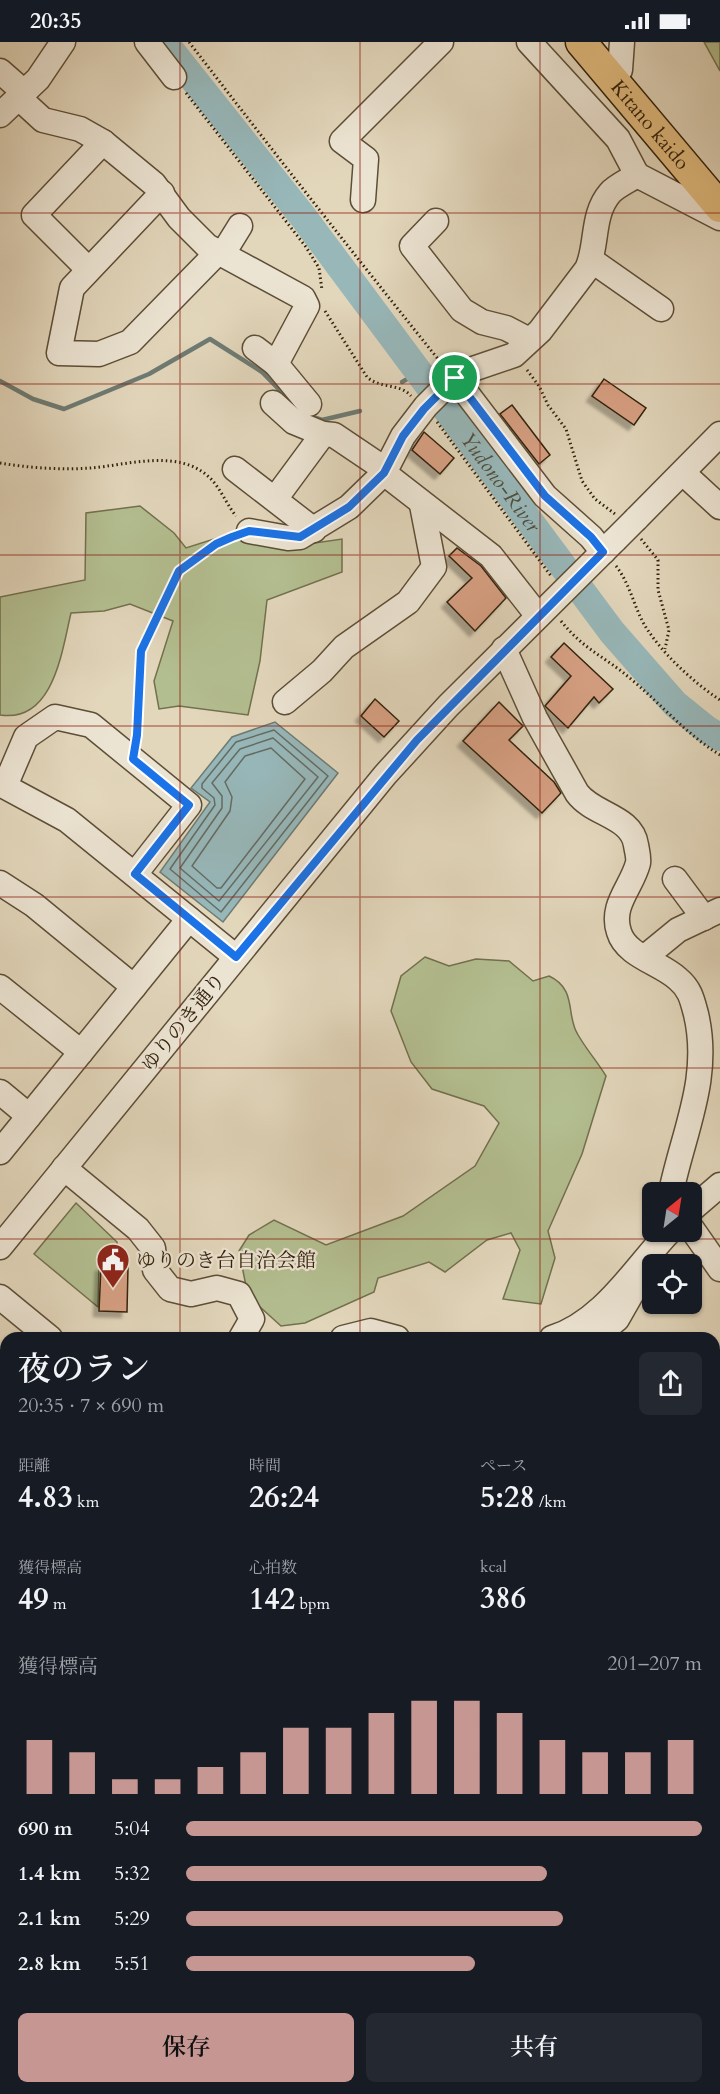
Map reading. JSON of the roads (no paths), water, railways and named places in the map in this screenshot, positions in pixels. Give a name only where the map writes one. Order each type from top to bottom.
[{"type":"main road","name":"Kitano kaido","points":[[581,42],[720,207]]},
{"type":"street","points":[[0,115],[47,67],[63,42]]},
{"type":"street","points":[[147,42],[174,77]]},
{"type":"street","points":[[363,200],[366,159],[342,141],[441,42]]},
{"type":"street","points":[[529,42],[618,139],[637,175],[720,218]]},
{"type":"street","points":[[618,139],[622,42]]},
{"type":"street","points":[[0,71],[43,120],[80,129],[103,142],[162,193],[194,234],[220,253],[303,298],[307,306],[276,364]]},
{"type":"street","points":[[88,268],[34,215],[103,142]]},
{"type":"street","points":[[249,531],[288,538],[300,537],[349,507],[385,471],[403,436],[425,407],[454,379],[522,347],[540,331],[591,260],[596,222],[607,198],[611,192],[637,175]]},
{"type":"street","points":[[162,193],[88,268],[72,288],[59,353],[99,354],[130,342],[220,253],[240,226]]},
{"type":"street","points":[[436,220],[412,246],[462,310],[482,322],[506,328],[522,347]]},
{"type":"street","points":[[591,260],[662,309]]},
{"type":"street","points":[[255,348],[276,364],[309,404]]},
{"type":"street","points":[[454,379],[545,496],[591,537],[617,538],[720,434]]},
{"type":"street","points":[[273,403],[294,422],[323,434],[334,435],[385,471],[422,505],[491,556],[543,611]]},
{"type":"street","points":[[275,499],[323,434]]},
{"type":"street","points":[[235,470],[314,530]]},
{"type":"street","points":[[683,473],[720,507]]},
{"type":"street","points":[[285,702],[322,671],[344,646],[408,602],[434,567],[422,505]]},
{"type":"street","name":"ゆりのき通り","points":[[0,1247],[385,776],[504,649],[543,611],[559,585],[617,538]]},
{"type":"street","points":[[504,649],[535,718],[577,793],[585,803],[626,825],[635,839],[639,862],[620,902],[616,918],[625,945],[677,977],[691,992],[710,1035],[673,1182]]},
{"type":"street","points":[[135,874],[189,805],[91,725],[55,717],[26,737],[3,785],[67,819],[236,957]]},
{"type":"street","points":[[645,957],[678,930],[712,914],[675,879]]},
{"type":"street","points":[[0,883],[34,905],[134,987]]},
{"type":"street","points":[[0,1152],[189,919]]},
{"type":"street","points":[[0,987],[81,1052]]},
{"type":"street","points":[[0,1092],[29,1116]]},
{"type":"street","points":[[64,1168],[138,1229],[153,1248],[155,1270],[170,1288],[191,1294],[217,1288],[239,1294],[252,1319],[244,1332]]},
{"type":"street","points":[[702,1200],[720,1185]]},
{"type":"street","points":[[567,1332],[577,1328],[603,1307],[658,1242]]},
{"type":"street","points":[[602,1332],[617,1318],[660,1242]]},
{"type":"street","points":[[701,1242],[720,1269]]},
{"type":"street","points":[[0,1297],[36,1332]]},
{"type":"water","points":[[275,722],[338,773],[223,922],[160,872],[210,802],[191,788],[232,737]]},
{"type":"waterway","name":"Yudono-River","points":[[164,42],[304,218],[612,632],[675,704],[706,729],[720,737]]},
{"type":"waterway","points":[[0,381],[33,399],[64,409],[149,374],[210,339],[262,372],[298,409]]},
{"type":"waterway","points":[[402,382],[418,373]]},
{"type":"waterway","points":[[310,416],[322,420],[360,411]]},
{"type":"place","name":"ゆりのき台自治会館","points":[[113,1289]]}]
